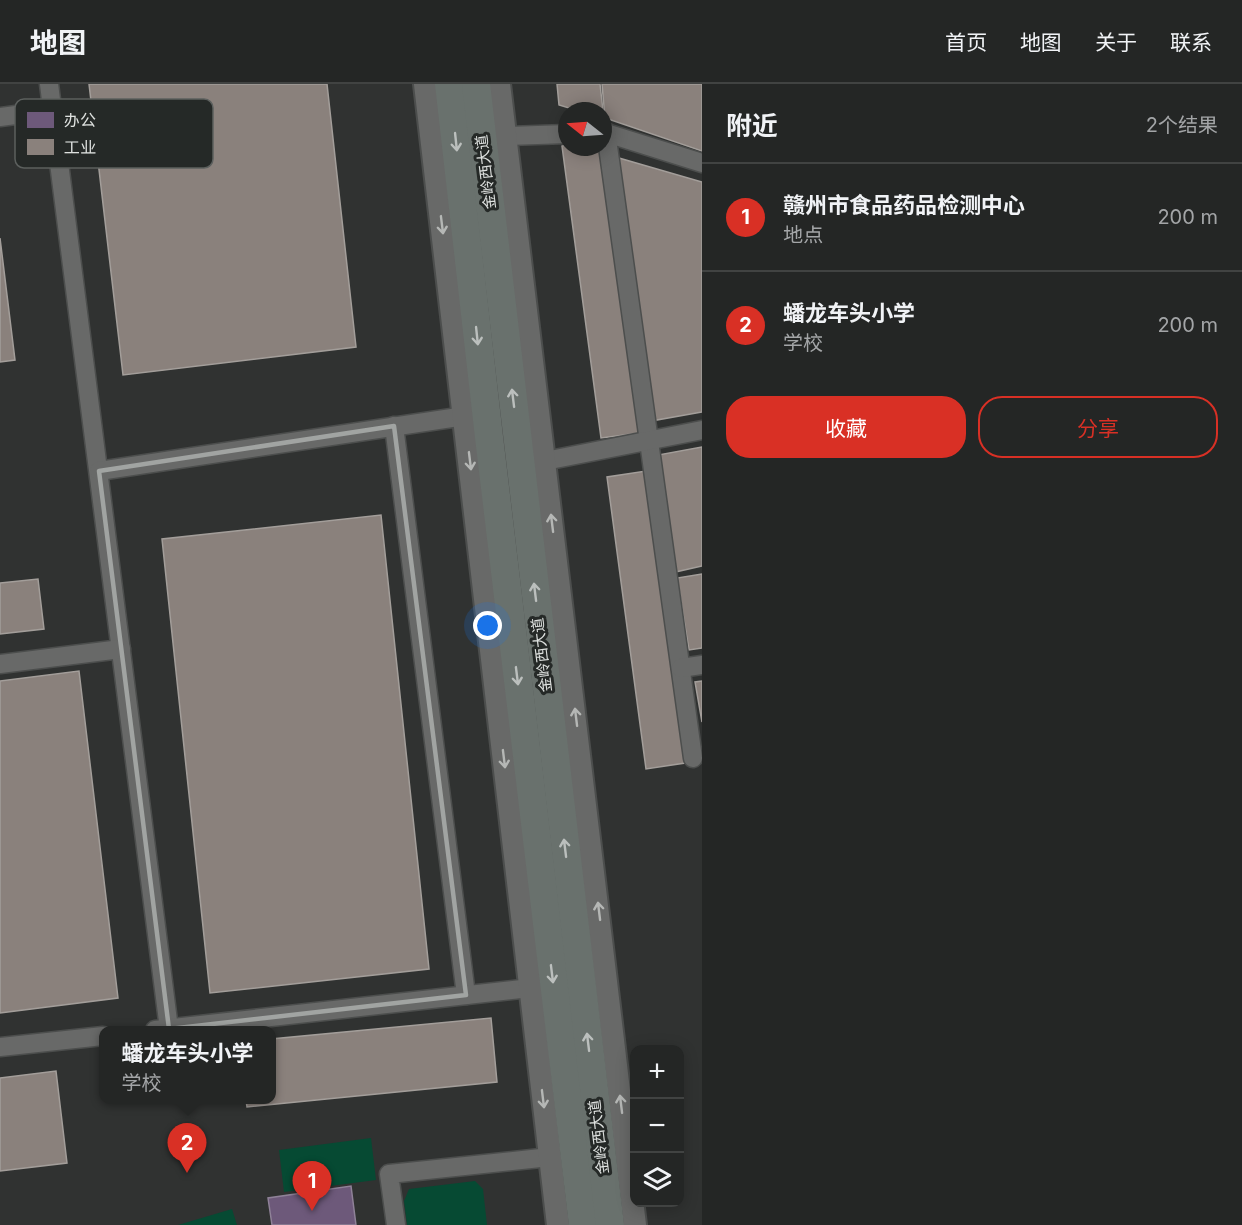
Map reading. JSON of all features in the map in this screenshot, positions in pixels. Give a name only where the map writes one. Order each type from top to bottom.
[{"type":"main road","name":"金岭西大道","points":[[449,84],[583,1225]]},
{"type":"main road","name":"金岭西大道","points":[[476,84],[610,1225]]},
{"type":"street","points":[[49,84],[51,99]]},
{"type":"street","points":[[425,84],[558,1225]]},
{"type":"street","points":[[499,84],[635,1225]]},
{"type":"street","points":[[0,117],[15,115]]},
{"type":"street","points":[[506,136],[558,134]]},
{"type":"street","points":[[612,135],[702,163]]},
{"type":"street","points":[[607,156],[693,758]]},
{"type":"street","points":[[60,168],[121,649],[162,1026]]},
{"type":"street","points":[[99,471],[465,416]]},
{"type":"street","points":[[394,426],[466,995]]},
{"type":"street","points":[[545,461],[702,430]]},
{"type":"street","points":[[0,664],[121,649]]},
{"type":"street","points":[[681,668],[702,665]]},
{"type":"street","points":[[197,1026],[530,988]]},
{"type":"street","points":[[0,1047],[99,1036]]},
{"type":"street","points":[[394,1223],[389,1174],[550,1157]]},
{"type":"highlighted area","points":[[394,426],[466,995],[169,1029],[99,471]]},
{"type":"green space","points":[[371,1138],[376,1180],[284,1192],[279,1150]]},
{"type":"green space","points":[[475,1181],[483,1189],[487,1225],[407,1225],[404,1201],[409,1189]]},
{"type":"green space","points":[[232,1209],[237,1225],[178,1225]]},
{"type":"building: 办公","points":[[351,1186],[356,1225],[272,1225],[268,1198]]},
{"type":"building: 工业","points":[[89,84],[327,84],[356,347],[123,375],[99,168],[213,168],[213,99],[91,99]]},
{"type":"building: 工业","points":[[557,84],[600,84],[602,102],[559,102]]},
{"type":"building: 工业","points":[[602,84],[702,84],[702,151],[612,120],[612,102],[604,102]]},
{"type":"building: 工业","points":[[563,156],[603,156],[640,433],[601,438]]},
{"type":"building: 工业","points":[[619,158],[702,182],[702,412],[651,421]]},
{"type":"building: 工业","points":[[0,238],[15,360],[0,362]]},
{"type":"building: 工业","points":[[702,447],[702,566],[671,573],[658,455]]},
{"type":"building: 工业","points":[[646,471],[685,763],[646,769],[607,477]]},
{"type":"building: 工业","points":[[381,515],[429,969],[210,993],[162,539]]},
{"type":"building: 工业","points":[[702,574],[702,648],[689,650],[677,578]]},
{"type":"building: 工业","points":[[38,579],[44,629],[0,634],[0,583]]},
{"type":"building: 工业","points":[[79,671],[118,998],[0,1013],[0,681]]},
{"type":"building: 工业","points":[[702,681],[702,722],[695,682]]},
{"type":"building: 工业","points":[[491,1018],[497,1082],[247,1107],[247,1104],[276,1104],[276,1039]]},
{"type":"building: 工业","points":[[56,1071],[67,1163],[0,1171],[0,1078]]},
{"type":"place","name":"蟠龙车头小学","points":[[187,1173]]},
{"type":"place","name":"赣州市食品药品检测中心","points":[[312,1211]]}]
